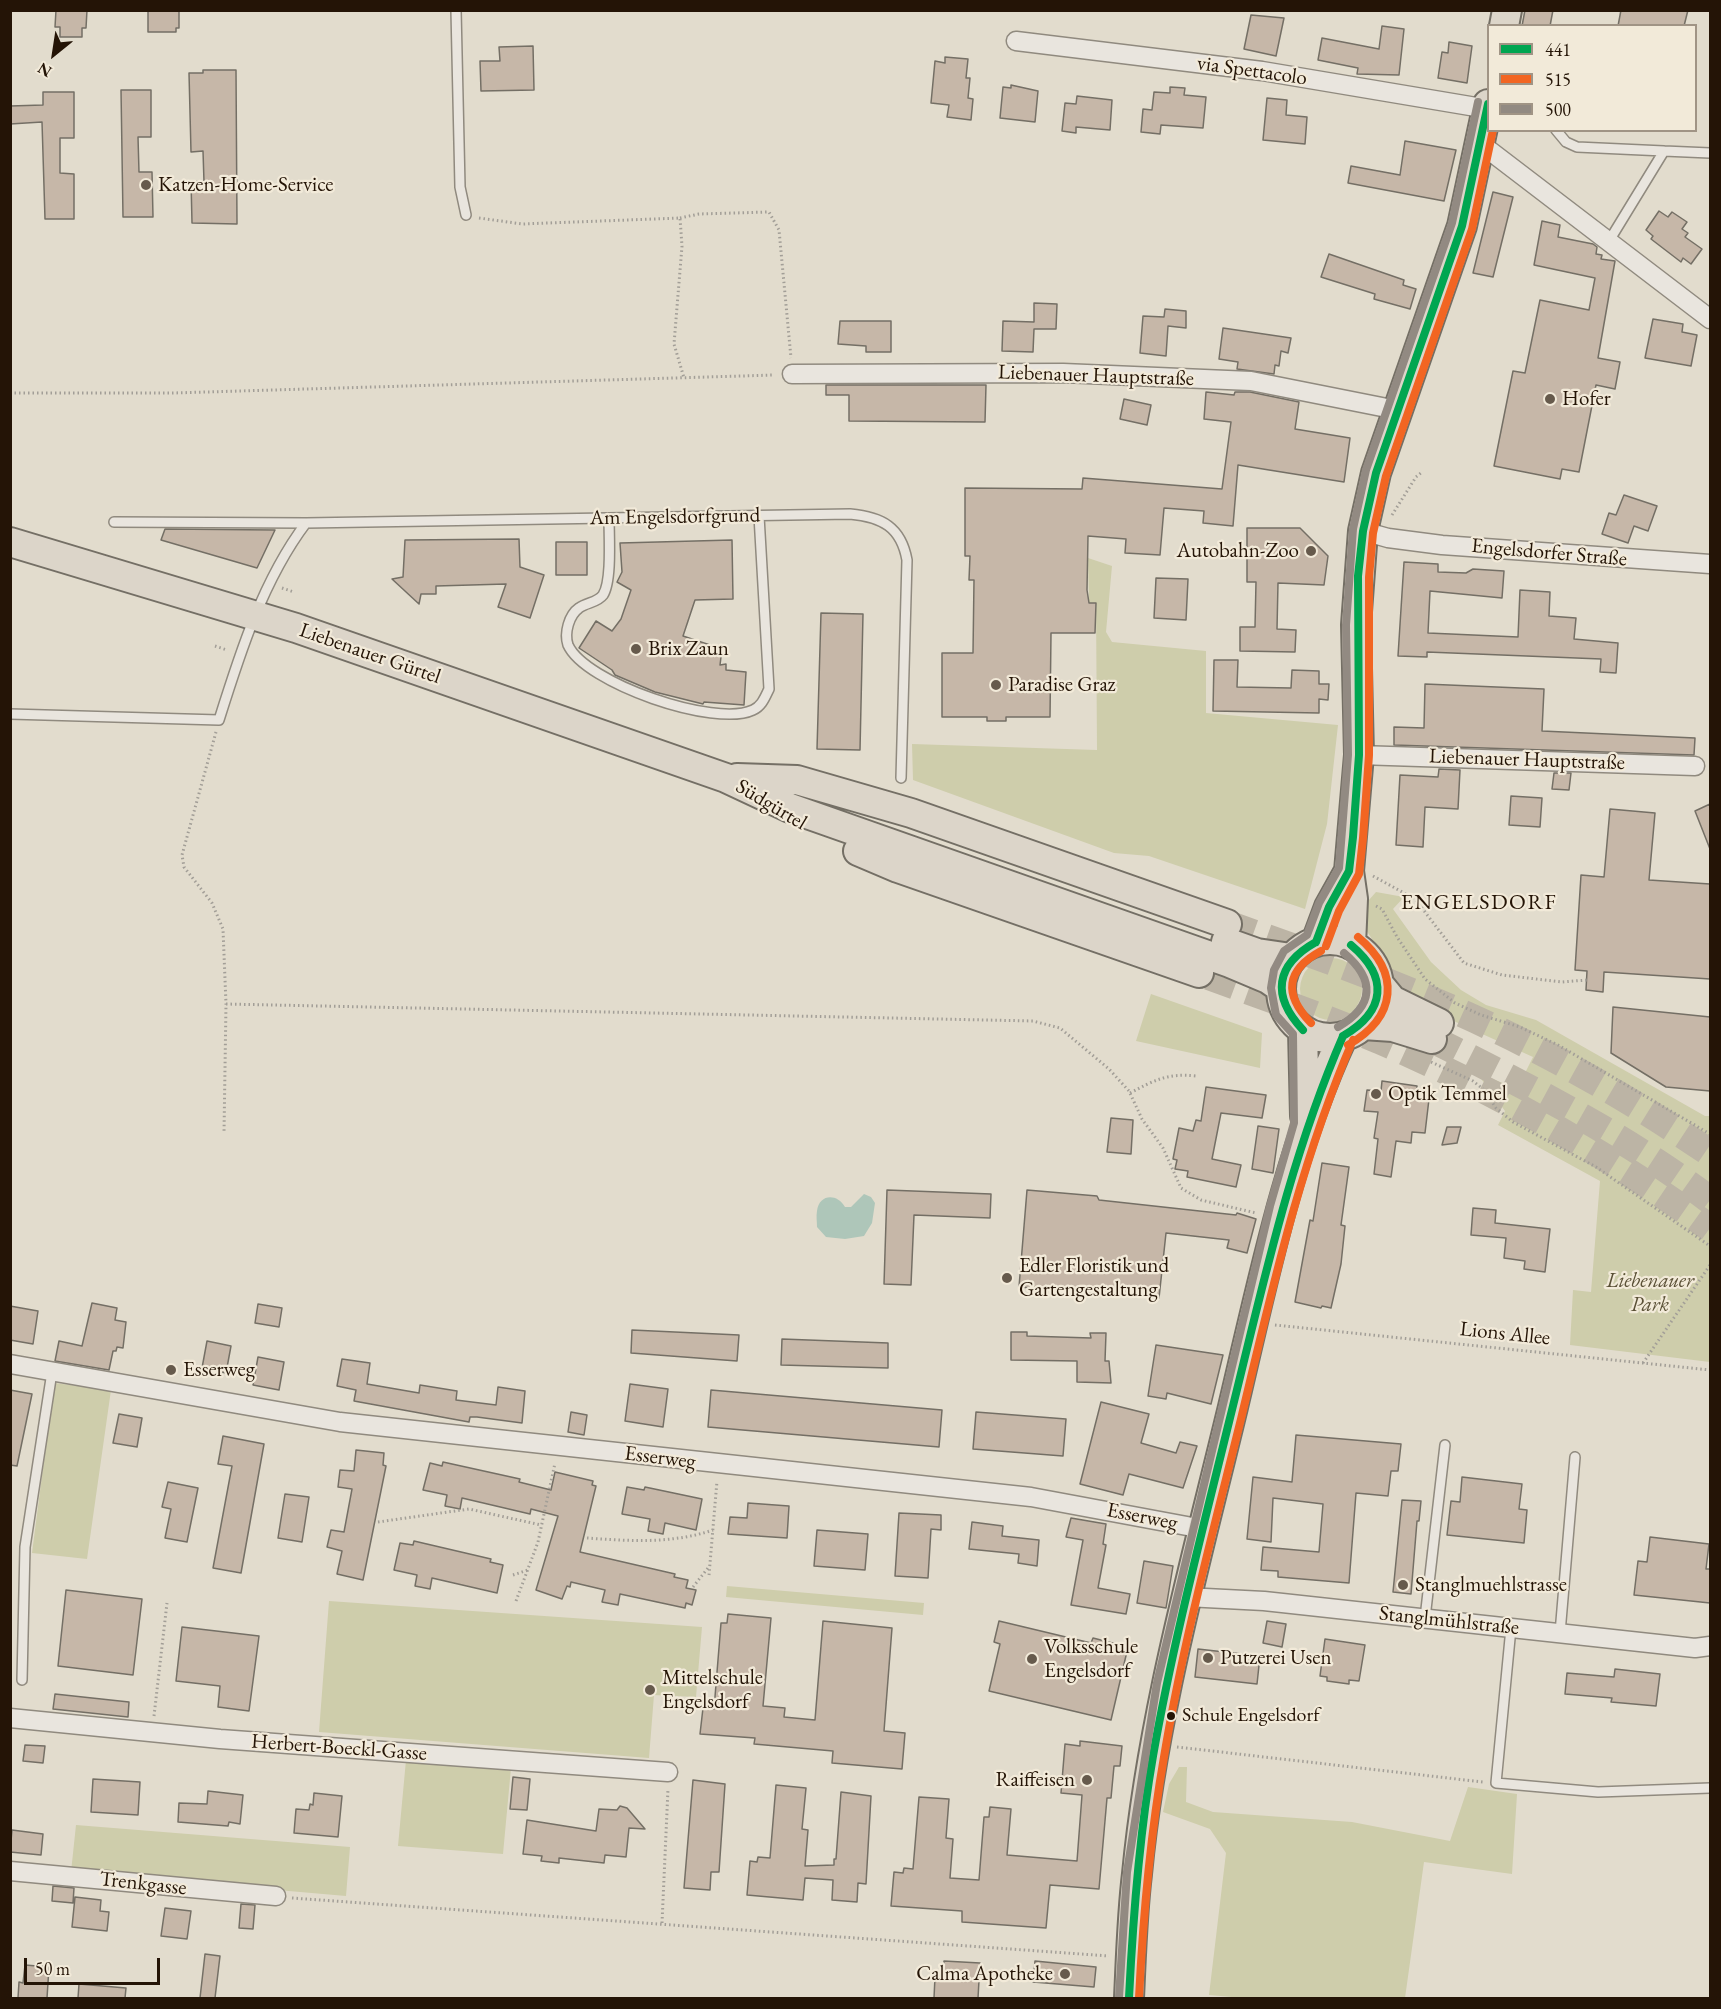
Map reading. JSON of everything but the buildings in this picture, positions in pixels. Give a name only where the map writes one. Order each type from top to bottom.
[{"type":"main road","points":[[1351,945],[1353,899],[1349,870],[1359,755],[1356,625],[1377,534],[1376,473],[1462,225],[1487,112]]},
{"type":"main road","name":"Liebenauer Gürtel","points":[[10,543],[296,628],[726,778]]},
{"type":"main road","points":[[726,778],[794,791],[1257,953],[1291,958]]},
{"type":"main road","points":[[726,778],[790,808],[1230,963],[1268,979],[1281,988]]},
{"type":"main road","name":"Südgürtel","points":[[726,778],[797,780],[911,813],[1227,924]]},
{"type":"main road","name":"Südgürtel","points":[[726,778],[787,819],[898,868],[1209,976]]},
{"type":"main road","points":[[1316,942],[1329,907],[1349,870]]},
{"type":"main road","points":[[1340,941],[1351,945],[1370,962],[1378,983],[1430,1040],[1393,1027],[1353,1030],[1322,1037],[1303,1030],[1286,1012],[1281,988],[1284,972],[1291,958],[1316,942],[1340,941]]},
{"type":"main road","points":[[1129,1998],[1137,1874],[1157,1744],[1186,1597],[1278,1218],[1305,1124],[1353,1030],[1377,1000],[1378,983]]},
{"type":"main road","points":[[1303,1030],[1305,1124]]},
{"type":"street","name":"via Spettacolo","points":[[1016,41],[1262,71],[1487,107]]},
{"type":"street","points":[[1481,144],[1710,319]]},
{"type":"street","name":"Liebenauer Hauptstraße","points":[[792,374],[1063,373],[1251,381],[1397,410]]},
{"type":"street","name":"Engelsdorfer Straße","points":[[1377,534],[1536,553],[1710,564]]},
{"type":"street","name":"Liebenauer Hauptstraße","points":[[1359,755],[1695,766]]},
{"type":"street","name":"Esserweg","points":[[10,1364],[330,1420],[1031,1497],[1203,1530]]},
{"type":"street","name":"Stanglmühlstraße","points":[[1186,1597],[1264,1600],[1695,1648],[1710,1646]]},
{"type":"street","name":"Herbert-Boeckl-Gasse","points":[[10,1718],[152,1733],[668,1772]]},
{"type":"street","name":"Trenkgasse","points":[[10,1871],[276,1896]]},
{"type":"lane","points":[[456,10],[460,187],[466,215]]},
{"type":"lane","points":[[1558,132],[1566,142],[1577,147],[1710,153]]},
{"type":"lane","points":[[1609,241],[1665,151]]},
{"type":"lane","name":"Am Engelsdorfgrund","points":[[114,522],[306,523],[865,515],[883,520],[898,535],[906,554],[908,578],[901,778]]},
{"type":"lane","points":[[609,518],[607,585],[597,601],[578,608],[568,624],[568,644],[575,655],[624,689],[688,711],[743,713],[759,707],[769,688],[759,516]]},
{"type":"lane","points":[[10,714],[219,720],[240,653],[292,542],[306,523]]},
{"type":"lane","points":[[22,1680],[26,1547],[52,1372]]},
{"type":"lane","points":[[1425,1618],[1445,1445]]},
{"type":"lane","points":[[1560,1634],[1575,1456]]},
{"type":"lane","points":[[1511,1628],[1496,1783],[1598,1792],[1710,1788]]},
{"type":"path","points":[[10,393],[173,393],[792,374],[779,230],[769,212],[522,224],[466,215]]},
{"type":"path","points":[[680,218],[682,246],[674,344],[684,378]]},
{"type":"path","points":[[1377,534],[1416,477],[1422,472]]},
{"type":"path","points":[[219,720],[182,855],[184,867],[212,903],[223,929],[226,1004],[224,1133]]},
{"type":"path","points":[[1349,870],[1367,872],[1415,899],[1464,963],[1502,975],[1562,982],[1587,980]]},
{"type":"path","points":[[1374,905],[1382,909],[1396,938],[1425,979],[1455,1003],[1481,1015],[1520,1027],[1557,1045],[1710,1134]]},
{"type":"path","points":[[226,1004],[1033,1021],[1060,1028],[1109,1069],[1130,1093],[1142,1119],[1162,1148],[1181,1188],[1201,1200],[1278,1218]]},
{"type":"path","points":[[1430,1040],[1483,1089],[1496,1108],[1513,1122],[1596,1167],[1710,1246]]},
{"type":"path","points":[[1130,1093],[1160,1078],[1175,1074],[1196,1076]]},
{"type":"path","points":[[1643,1363],[1710,1266]]},
{"type":"path","name":"Lions Allee","points":[[1296,1329],[1710,1370]]},
{"type":"path","points":[[516,1601],[541,1525],[558,1446]]},
{"type":"path","points":[[709,1575],[718,1464]]},
{"type":"path","points":[[378,1522],[469,1509],[541,1525]]},
{"type":"path","points":[[587,1538],[637,1541],[698,1535],[713,1530]]},
{"type":"path","points":[[693,1587],[710,1566]]},
{"type":"path","points":[[513,1575],[528,1570]]},
{"type":"path","points":[[152,1733],[166,1603]]},
{"type":"path","points":[[1157,1744],[1496,1783]]},
{"type":"path","points":[[662,1924],[668,1772]]},
{"type":"path","points":[[276,1896],[918,1940],[1131,1958]]},
{"type":"green space","points":[[1088,558],[1112,566],[1106,632],[1112,642],[1206,651],[1206,713],[1338,725],[1327,824],[1305,909],[1149,856],[1114,853],[913,780],[912,744],[1097,750],[1096,603],[1089,603]]},
{"type":"green space","name":"Liebenauer Park","points":[[1376,892],[1404,897],[1393,909],[1431,962],[1461,990],[1486,1005],[1536,1020],[1705,1116],[1710,1116],[1710,1362],[1570,1345],[1573,1290],[1591,1292],[1600,1181],[1498,1125],[1505,1111],[1476,1072],[1517,1089],[1533,1057],[1436,1013],[1396,989],[1386,960],[1366,930],[1361,909]]},
{"type":"green space","points":[[1325,958],[1337,958],[1353,967],[1360,977],[1362,989],[1360,1001],[1353,1011],[1337,1020],[1325,1020],[1314,1015],[1305,1006],[1300,995],[1300,983],[1305,972],[1314,963]]},
{"type":"green space","points":[[1151,994],[1262,1033],[1260,1068],[1136,1041]]},
{"type":"green space","points":[[54,1383],[111,1390],[87,1559],[32,1553]]},
{"type":"green space","points":[[727,1586],[924,1603],[923,1615],[726,1597]]},
{"type":"green space","points":[[329,1601],[702,1627],[696,1697],[654,1695],[649,1758],[319,1732]]},
{"type":"green space","points":[[406,1760],[511,1768],[503,1854],[398,1846]]},
{"type":"green space","points":[[1179,1767],[1187,1767],[1186,1802],[1213,1812],[1352,1822],[1450,1841],[1468,1787],[1517,1794],[1512,1874],[1424,1862],[1405,1998],[1243,1998],[1209,1995],[1226,1853],[1210,1829],[1163,1812],[1169,1784]]},
{"type":"green space","points":[[76,1825],[350,1847],[346,1896],[71,1872]]},
{"type":"shaded area","points":[[864,1194],[871,1197],[875,1203],[872,1223],[864,1236],[845,1239],[826,1237],[817,1227],[818,1205],[821,1201],[829,1197],[838,1199],[845,1207],[851,1207]]},
{"type":"tunnel","points":[[1227,924],[1332,961],[1469,1016],[1556,1059],[1660,1120],[1710,1153]]},
{"type":"tunnel","points":[[1209,976],[1379,1040],[1466,1080],[1591,1149],[1710,1228]]},
{"type":"tunnel","points":[[1432,1039],[1610,1133],[1710,1200]]},
{"type":"transit line","name":"500","points":[[1119,1997],[1127,1872],[1157,1683],[1270,1206],[1294,1123],[1293,1034],[1276,1015],[1271,988],[1274,970],[1284,951],[1307,935],[1319,903],[1339,868],[1348,755],[1346,625],[1353,529],[1366,470],[1452,223],[1478,102]]},
{"type":"transit line","name":"441","points":[[1316,942],[1329,907],[1349,871],[1353,837],[1359,755],[1358,576],[1363,531],[1376,473],[1462,226],[1487,109]]},
{"type":"transit line","name":"515","points":[[1326,946],[1339,911],[1359,874],[1369,755],[1369,577],[1373,533],[1386,476],[1472,229],[1493,132]]},
{"type":"transit line","name":"515","points":[[1348,1045],[1364,1034],[1376,1021],[1384,1008],[1387,994],[1387,980],[1381,965],[1372,951],[1358,937]]},
{"type":"transit line","name":"441","points":[[1303,1030],[1286,1005],[1282,993],[1282,982],[1285,971],[1292,961],[1316,942]]},
{"type":"transit line","name":"441","points":[[1343,1036],[1368,1016],[1377,993],[1377,981],[1372,969],[1351,945]]},
{"type":"transit line","name":"515","points":[[1311,1023],[1296,1002],[1292,983],[1301,966],[1321,951]]},
{"type":"transit line","name":"500","points":[[1338,1027],[1359,1010],[1366,992],[1366,983],[1362,973],[1344,953]]},
{"type":"transit line","name":"441","points":[[1129,1998],[1144,1816],[1153,1756],[1179,1630],[1278,1226],[1307,1130],[1343,1036]]},
{"type":"transit line","name":"515","points":[[1139,1998],[1145,1908],[1155,1817],[1164,1757],[1189,1630],[1264,1323],[1302,1180],[1334,1086],[1353,1040]]},
{"type":"place","name":"Katzen-Home-Service","points":[[146,185]]},
{"type":"place","name":"Hofer","points":[[1550,399]]},
{"type":"place","name":"Autobahn-Zoo","points":[[1311,551]]},
{"type":"place","name":"Brix Zaun","points":[[636,649]]},
{"type":"place","name":"Paradise Graz","points":[[996,685]]},
{"type":"place","name":"Optik Temmel","points":[[1376,1094]]},
{"type":"place","name":"Edler Floristik und Gartengestaltung","points":[[1007,1278]]},
{"type":"place","name":"Esserweg","points":[[171,1370]]},
{"type":"place","name":"Stanglmuehlstrasse","points":[[1403,1585]]},
{"type":"place","name":"Putzerei Usen","points":[[1208,1658]]},
{"type":"place","name":"Volksschule Engelsdorf","points":[[1032,1659]]},
{"type":"place","name":"Mittelschule Engelsdorf","points":[[650,1690]]},
{"type":"place","name":"Schule Engelsdorf","points":[[1171,1716]]},
{"type":"place","name":"Raiffeisen","points":[[1087,1780]]},
{"type":"place","name":"Calma Apotheke","points":[[1065,1974]]},
{"type":"district","name":"ENGELSDORF","points":[[1479,903]]}]
